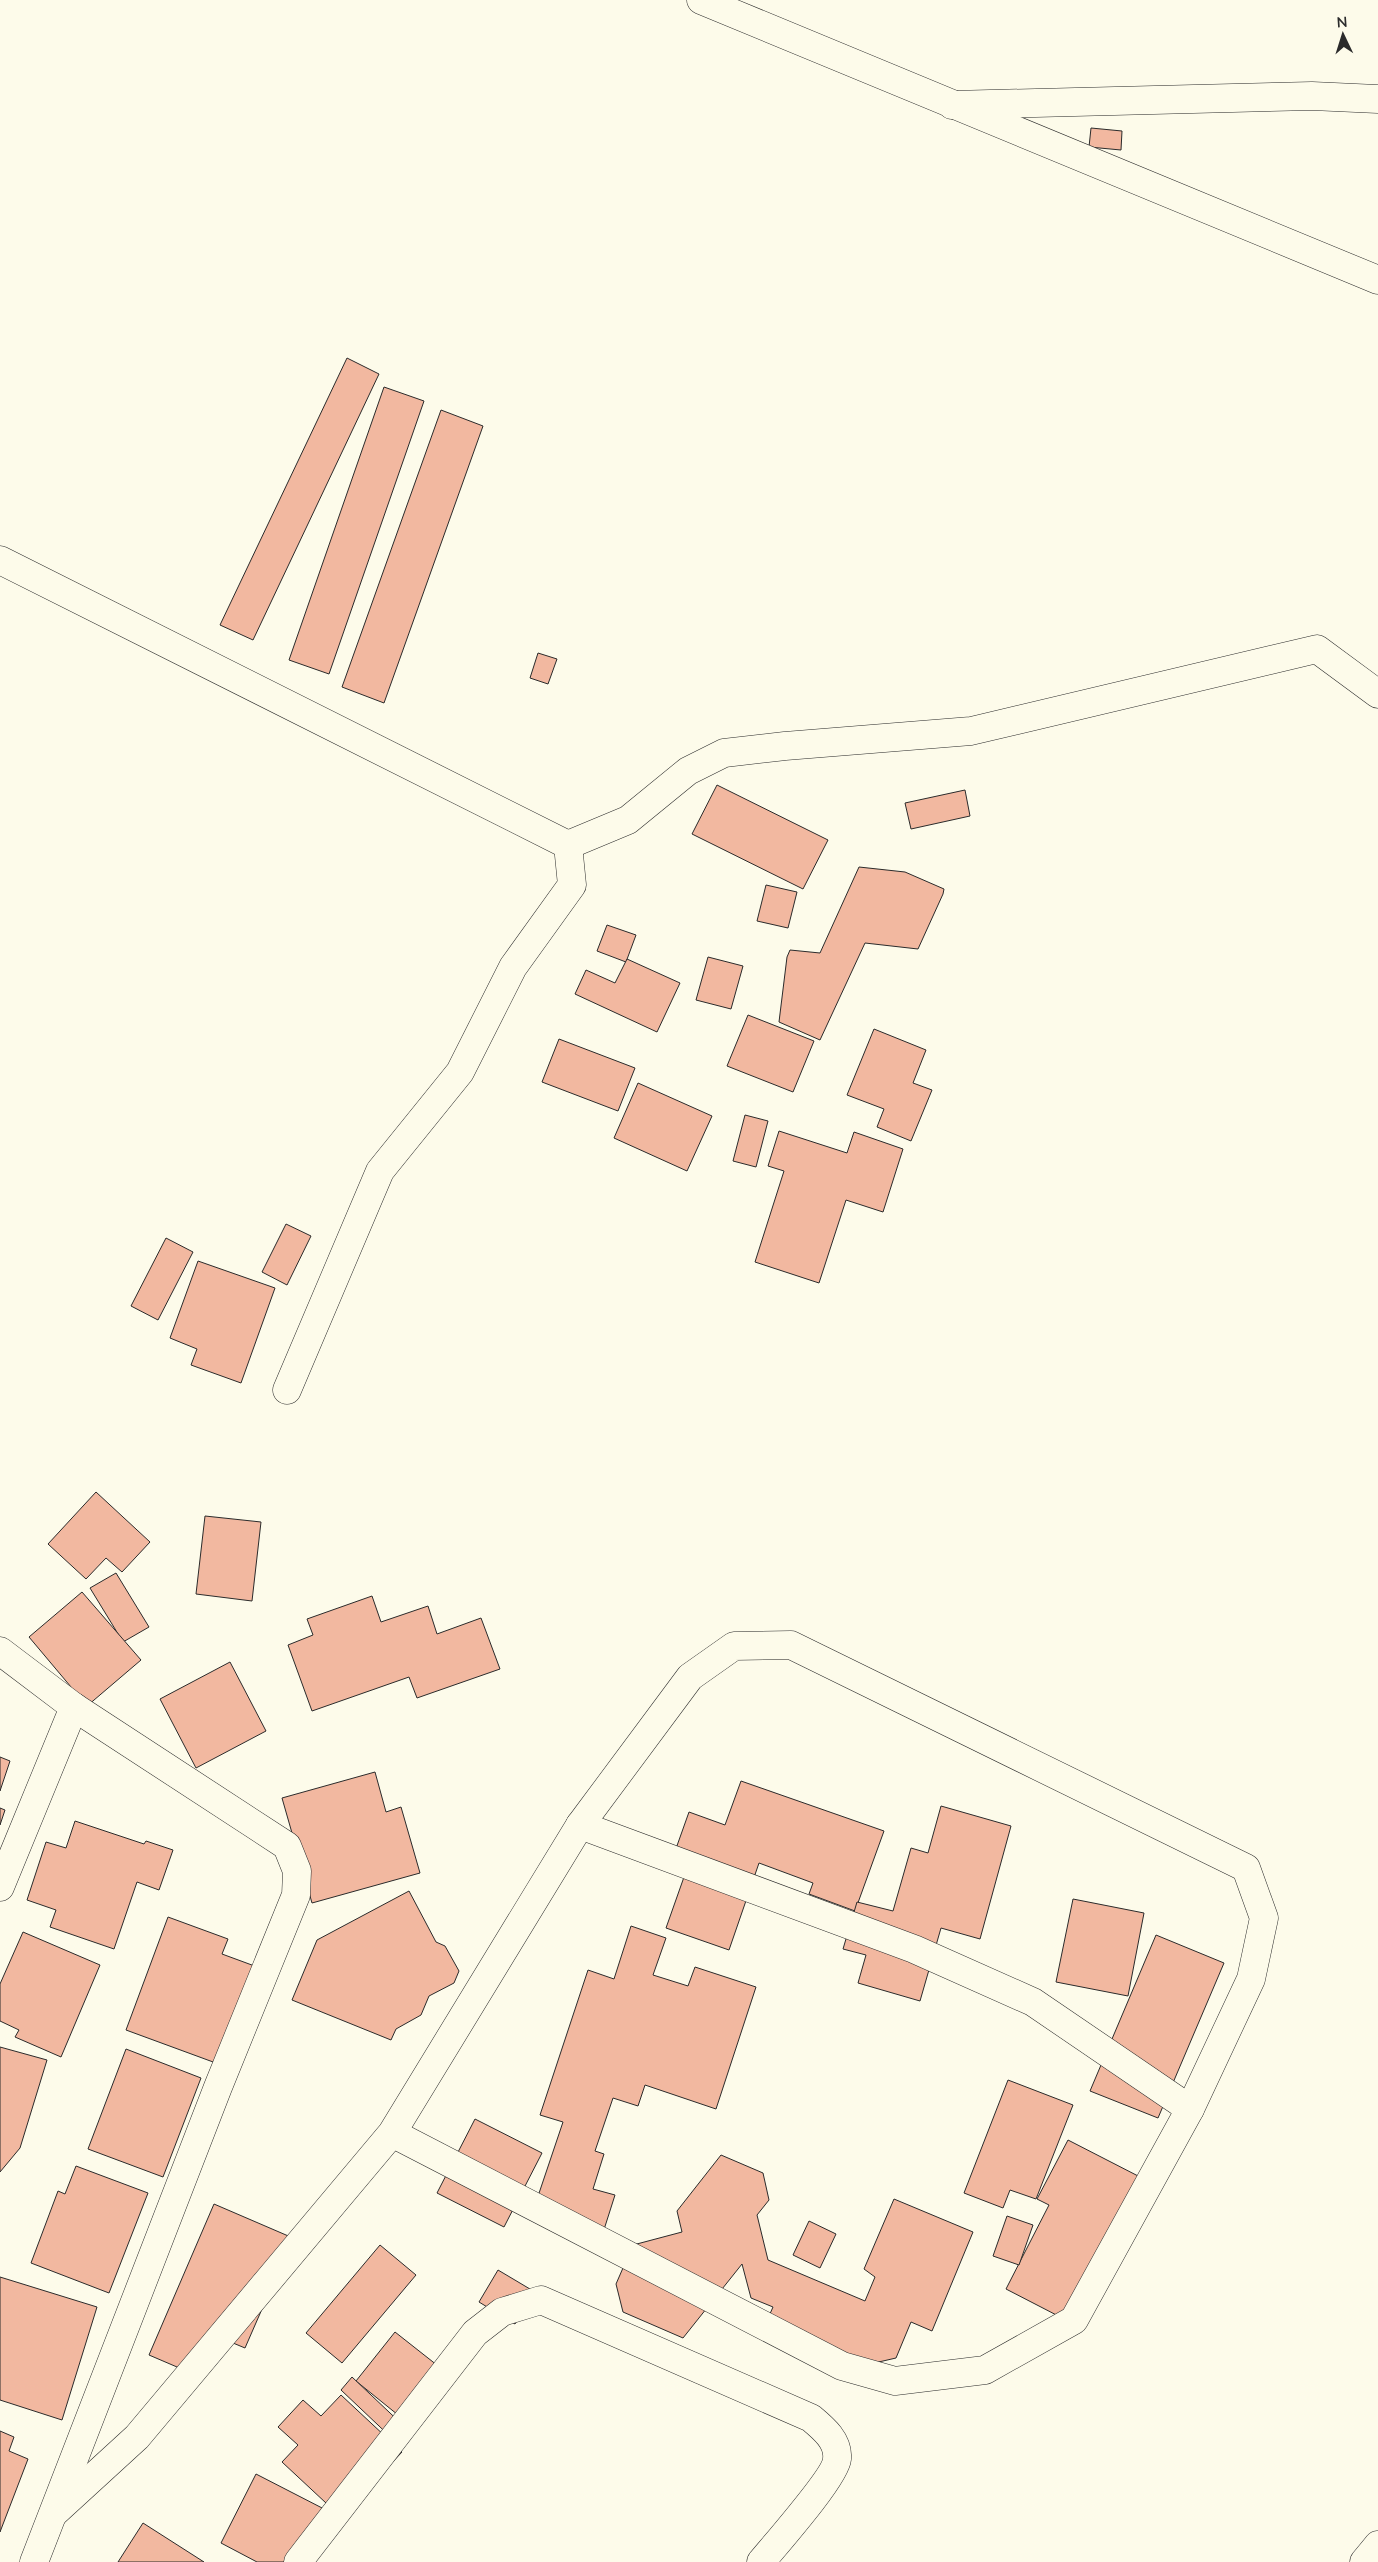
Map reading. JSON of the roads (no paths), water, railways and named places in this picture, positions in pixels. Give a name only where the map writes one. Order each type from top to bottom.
[{"type":"main road","points":[[701,0],[950,105],[1378,280]]},
{"type":"main road","points":[[950,105],[1312,96],[1378,100]]},
{"type":"main road","points":[[0,560],[568,845],[628,820],[688,771],[724,753],[971,731],[1317,649],[1378,694]]},
{"type":"main road","points":[[287,1390],[380,1171],[460,1072],[513,967],[572,885],[568,845]]},
{"type":"main road","points":[[54,2513],[137,2437],[392,2133],[580,1825],[690,1676],[734,1646],[791,1645],[1246,1868],[1264,1918],[1252,1970],[1190,2109],[1074,2320],[985,2370],[895,2381],[842,2366],[392,2133]]},
{"type":"main road","points":[[0,1652],[74,1707],[287,1846],[298,1871],[296,1895],[218,2087],[34,2562]]},
{"type":"main road","points":[[0,1887],[74,1707]]},
{"type":"main road","points":[[580,1825],[914,1949],[1032,2002],[1190,2109]]},
{"type":"main road","points":[[298,2562],[475,2333],[502,2312],[541,2300],[811,2418],[826,2430],[834,2443],[837,2460],[828,2477],[761,2562]]},
{"type":"main road","points":[[1364,2562],[1378,2545]]}]
